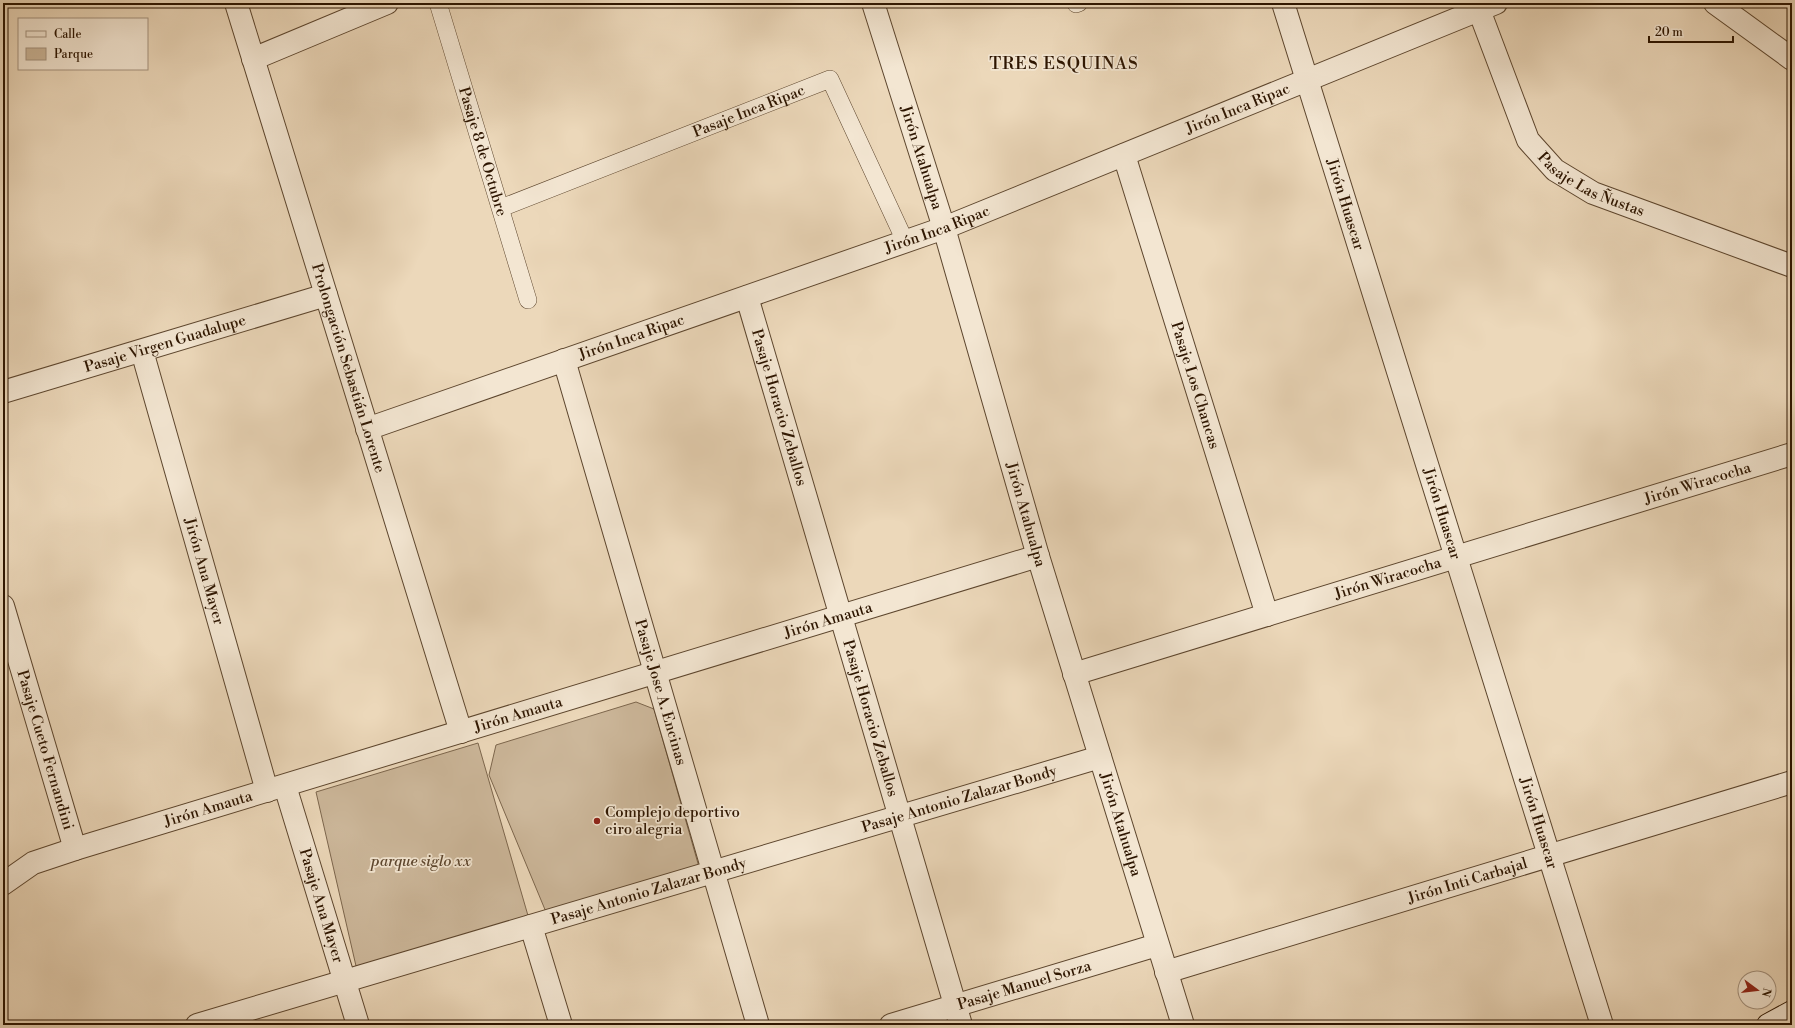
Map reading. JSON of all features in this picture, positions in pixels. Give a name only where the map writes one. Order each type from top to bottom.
[{"type":"street","name":"Prolongación Sebastián Lorente","points":[[236,3],[462,732]]},
{"type":"street","points":[[253,59],[387,3]]},
{"type":"street","name":"Jirón Atahualpa","points":[[873,3],[944,228],[1038,556],[1157,945],[1183,1025]]},
{"type":"street","name":"Jirón Huascar","points":[[1283,3],[1550,855],[1596,1024]]},
{"type":"street","points":[[1715,3],[1792,59]]},
{"type":"street","name":"Jirón Inca Ripac","points":[[367,429],[944,228],[1488,6]]},
{"type":"street","name":"Pasaje Las Ñustas","points":[[1488,6],[1528,140],[1555,170],[1593,193],[1792,266]]},
{"type":"street","name":"Pasaje Los Chancas","points":[[1124,155],[1267,615]]},
{"type":"street","name":"Pasaje Virgen Guadalupe","points":[[3,392],[326,295]]},
{"type":"street","name":"Pasaje Horacio Zeballos","points":[[748,296],[958,1015]]},
{"type":"street","name":"Jirón Ana Mayer","points":[[142,351],[276,788]]},
{"type":"street","name":"Pasaje Jose A. Encinas","points":[[564,360],[758,1025]]},
{"type":"street","name":"Jirón Wiracocha","points":[[1074,674],[1792,454]]},
{"type":"street","name":"Jirón Amauta","points":[[3,884],[33,862],[74,849],[1038,556]]},
{"type":"street","name":"Pasaje Cueto Fernandini","points":[[3,606],[74,849]]},
{"type":"street","name":"Pasaje Antonio Zalazar Bondy","points":[[197,1025],[1100,757]]},
{"type":"street","name":"Jirón Inti Carbajal","points":[[1166,972],[1792,782]]},
{"type":"street","name":"Pasaje Ana Mayer","points":[[276,788],[345,981],[358,1025]]},
{"type":"street","points":[[531,926],[561,1025]]},
{"type":"street","name":"Pasaje Manuel Sorza","points":[[891,1025],[958,1015],[1157,945]]},
{"type":"street","points":[[1768,1025],[1792,1012]]},
{"type":"lane","name":"Pasaje 8 de Octubre","points":[[438,3],[502,208],[528,300]]},
{"type":"lane","name":"Pasaje Inca Ripac","points":[[502,208],[830,79],[905,241]]},
{"type":"green space","name":"Complejo deportivo ciro alegria","points":[[636,702],[654,709],[699,867],[546,912],[489,775],[496,745]]},
{"type":"green space","name":"parque siglo xx","points":[[478,743],[531,926],[356,966],[316,792]]},
{"type":"place","name":"Complejo deportivo ciro alegria","points":[[597,821]]},
{"type":"district","name":"TRES ESQUINAS","points":[[1064,63]]}]
